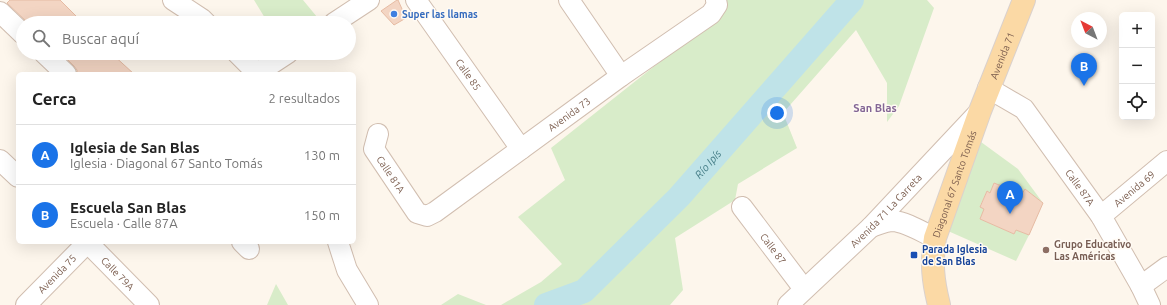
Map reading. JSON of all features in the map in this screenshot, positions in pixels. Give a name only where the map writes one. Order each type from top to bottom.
[{"type":"main road","name":"Avenida 71","points":[[980,111],[1024,0]]},
{"type":"main road","name":"Diagonal 67 Santo Tomás","points":[[939,305],[932,270],[934,238],[980,111]]},
{"type":"street","points":[[173,0],[197,16]]},
{"type":"street","points":[[345,16],[369,0]]},
{"type":"street","name":"Calle 85","points":[[416,0],[521,149]]},
{"type":"street","points":[[569,0],[622,76]]},
{"type":"street","name":"Avenida 73","points":[[417,213],[427,216],[435,212],[622,76],[711,14],[716,2]]},
{"type":"street","points":[[0,12],[16,27]]},
{"type":"street","points":[[51,60],[64,72]]},
{"type":"street","points":[[244,60],[255,72]]},
{"type":"street","points":[[260,72],[278,60]]},
{"type":"street","name":"Calle 87A","points":[[988,88],[1024,109],[1101,216],[1141,286],[1150,305]]},
{"type":"street","name":"Avenida 71 La Carreta","points":[[788,305],[871,227],[980,111]]},
{"type":"street","name":"Calle 81A","points":[[378,134],[374,149],[417,213]]},
{"type":"street","points":[[0,160],[16,175]]},
{"type":"street","name":"Avenida 69","points":[[1101,216],[1167,161]]},
{"type":"street","name":"Calle 87","points":[[742,207],[804,289]]},
{"type":"street","points":[[871,227],[892,221],[898,222],[908,225],[934,238]]},
{"type":"street","name":"Avenida 75","points":[[26,305],[85,244]]},
{"type":"street","name":"Calle 79A","points":[[89,244],[149,305]]},
{"type":"street","points":[[339,244],[347,270],[368,305]]},
{"type":"street","points":[[1141,286],[1167,267]]},
{"type":"green space","points":[[254,0],[303,0],[316,16],[264,16]]},
{"type":"green space","points":[[725,0],[927,0],[934,8],[899,106],[887,122],[887,83],[856,30],[783,113],[797,148],[738,184],[735,200],[675,238],[683,290],[670,305],[501,305],[541,282],[562,264],[518,217],[565,180],[551,148],[724,11]]},
{"type":"green space","points":[[981,142],[1018,169],[1043,203],[1025,189],[1022,194],[994,183],[990,193],[987,191],[980,206],[984,209],[980,219],[1014,234],[1016,230],[1029,235],[1016,261],[948,231]]},
{"type":"green space","points":[[276,284],[288,305],[267,305]]},
{"type":"green space","points":[[458,294],[486,305],[441,305]]},
{"type":"building","points":[[10,0],[60,0],[76,16],[21,16],[7,3]]},
{"type":"building","name":"Super las llamas","points":[[397,0],[406,18],[394,25],[381,11]]},
{"type":"building","points":[[68,60],[119,60],[132,72],[77,72]]},
{"type":"building","points":[[994,183],[1022,194],[1025,189],[1043,203],[1029,235],[1016,230],[1014,234],[980,219],[984,209],[980,207],[987,191],[990,193]]},
{"type":"waterway","name":"Río Ipís","points":[[546,305],[584,291],[679,197],[852,0]]},
{"type":"place","name":"Super las llamas","points":[[394,14]]},
{"type":"place","name":"Escuela San Blas","points":[[1084,86]]},
{"type":"place","name":"Iglesia de San Blas","points":[[1010,214]]},
{"type":"place","name":"Grupo Educativo Las Américas","points":[[1046,250]]},
{"type":"place","name":"Parada Iglesia de San Blas","points":[[914,255]]},
{"type":"district","name":"San Blas","points":[[875,108]]}]
